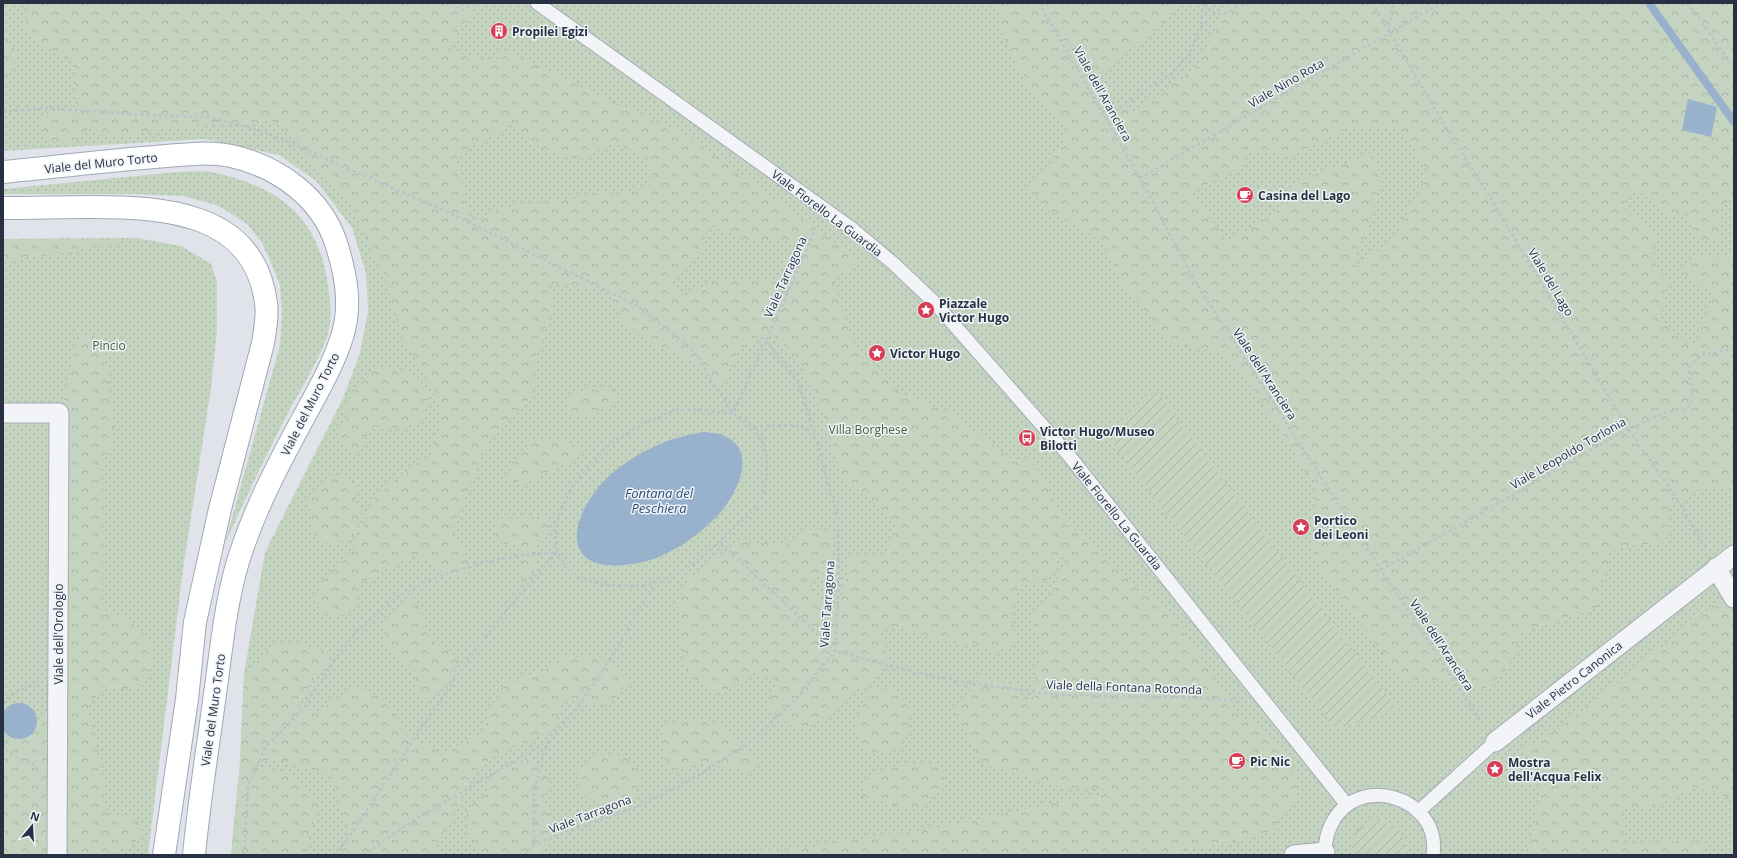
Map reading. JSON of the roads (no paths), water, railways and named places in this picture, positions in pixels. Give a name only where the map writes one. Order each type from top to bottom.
[{"type":"main road","name":"Viale del Muro Torto","points":[[3,172],[184,154],[217,154],[232,156],[272,171],[300,189],[315,207],[334,236],[345,270],[348,309],[342,340],[322,384],[256,511],[241,553],[234,579],[226,620],[194,855]]},
{"type":"main road","points":[[3,208],[123,207],[159,210],[191,217],[220,229],[233,239],[249,257],[260,278],[263,290],[266,304],[266,318],[259,364],[224,494],[195,622],[187,699],[164,855]]},
{"type":"street","name":"Viale dell'Orologio","points":[[3,413],[59,413],[57,855]]},
{"type":"street","name":"Viale Pietro Canonica","points":[[1495,742],[1734,555]]},
{"type":"street","points":[[1716,568],[1734,598]]},
{"type":"street","points":[[1294,855],[1325,854]]},
{"type":"lane","name":"Viale Fiorello La Guardia","points":[[537,3],[851,228],[894,264],[933,301],[1071,458],[1347,805]]},
{"type":"lane","name":"Viale Pietro Canonica","points":[[1418,812],[1495,742]]},
{"type":"lane","points":[[1325,854],[1327,834],[1334,818],[1347,805],[1359,798],[1383,795],[1400,799],[1418,812],[1430,829],[1433,855]]},
{"type":"water","points":[[1688,99],[1717,107],[1711,137],[1682,130]]},
{"type":"water","name":"Fontana del Peschiera","points":[[704,432],[719,434],[733,441],[740,451],[743,464],[735,491],[718,515],[692,538],[673,550],[653,559],[632,564],[604,565],[588,559],[581,551],[577,541],[577,531],[584,509],[603,482],[625,464],[650,449],[676,438]]},
{"type":"water","points":[[23,703],[32,708],[36,714],[36,728],[32,734],[23,739],[15,739],[6,734],[2,728],[1,717],[6,708],[12,704]]},
{"type":"waterway","points":[[1649,3],[1734,122]]},
{"type":"place","name":"Propilei Egizi","points":[[499,31]]},
{"type":"place","name":"Casina del Lago","points":[[1245,195]]},
{"type":"place","name":"Piazzale Victor Hugo","points":[[926,310]]},
{"type":"place","name":"Victor Hugo","points":[[877,353]]},
{"type":"place","name":"Victor Hugo/Museo Bilotti","points":[[1027,438]]},
{"type":"place","name":"Portico dei Leoni","points":[[1301,527]]},
{"type":"place","name":"Pic Nic","points":[[1237,761]]},
{"type":"place","name":"Mostra dell'Acqua Felix","points":[[1495,769]]},
{"type":"park label","name":"Pincio","points":[[109,345]]},
{"type":"park label","name":"Villa Borghese","points":[[868,429]]}]
